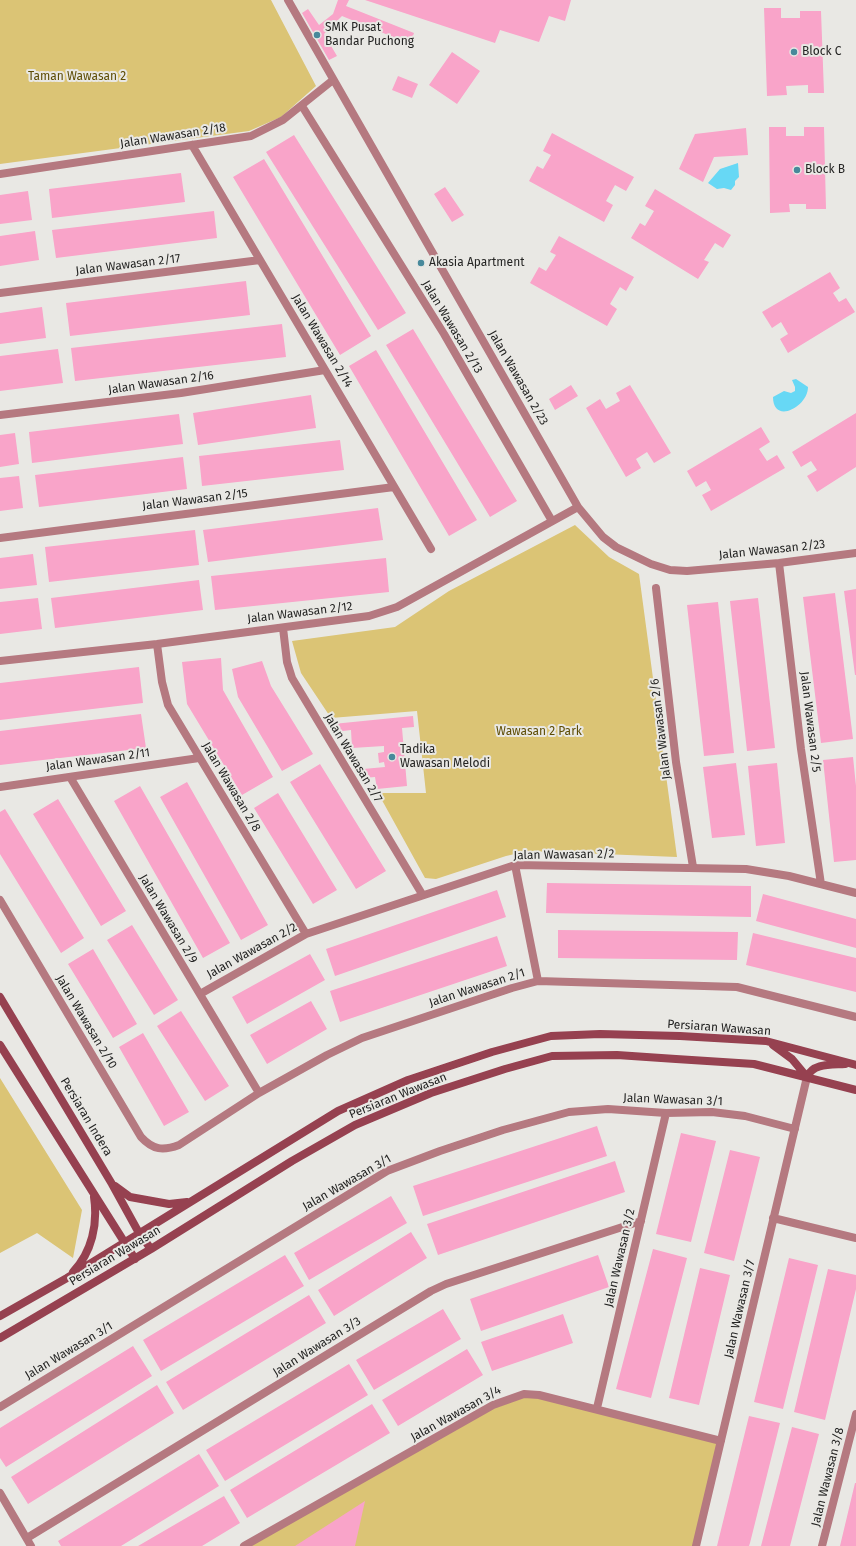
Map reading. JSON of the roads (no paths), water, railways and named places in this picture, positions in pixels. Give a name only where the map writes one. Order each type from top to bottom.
[{"type":"main road","name":"Persiaran Indera","points":[[0,997],[112,1184],[138,1233],[151,1249]]},
{"type":"main road","name":"Persiaran Wawasan","points":[[0,1316],[67,1278],[338,1111],[408,1080],[492,1052],[551,1036],[600,1034],[680,1036],[766,1041],[854,1064]]},
{"type":"main road","points":[[766,1041],[792,1059],[807,1077],[810,1071],[819,1066],[854,1064]]},
{"type":"main road","points":[[0,1045],[123,1243],[135,1259]]},
{"type":"main road","name":"Persiaran Wawasan","points":[[0,1338],[135,1259],[292,1160],[355,1125],[431,1093],[552,1056],[617,1055],[754,1064],[856,1090]]},
{"type":"main road","points":[[112,1184],[130,1197],[169,1204],[190,1201]]},
{"type":"main road","points":[[67,1278],[82,1260],[92,1238],[96,1216],[94,1195]]},
{"type":"street","name":"Jalan Wawasan 2/23","points":[[288,0],[578,507],[603,537],[616,547],[645,562],[670,570],[687,571],[779,563],[856,553]]},
{"type":"street","name":"Jalan Wawasan 2/18","points":[[0,174],[251,136],[272,127],[302,106],[333,80]]},
{"type":"street","name":"Jalan Wawasan 2/13","points":[[302,106],[444,334],[552,521]]},
{"type":"street","name":"Jalan Wawasan 2/14","points":[[192,145],[431,549]]},
{"type":"street","name":"Jalan Wawasan 2/17","points":[[0,293],[260,260]]},
{"type":"street","name":"Jalan Wawasan 2/16","points":[[0,415],[182,393],[325,370]]},
{"type":"street","name":"Jalan Wawasan 2/15","points":[[0,538],[394,487]]},
{"type":"street","name":"Jalan Wawasan 2/12","points":[[0,661],[157,644],[369,616],[397,606],[578,507]]},
{"type":"street","name":"Jalan Wawasan 2/5","points":[[779,563],[801,749],[820,884]]},
{"type":"street","name":"Jalan Wawasan 2/6","points":[[656,588],[676,762],[693,867]]},
{"type":"street","name":"Jalan Wawasan 2/7","points":[[283,628],[287,662],[292,678],[422,894]]},
{"type":"street","name":"Jalan Wawasan 2/8","points":[[157,644],[162,682],[168,705],[306,934]]},
{"type":"street","name":"Jalan Wawasan 2/11","points":[[0,787],[199,758]]},
{"type":"street","name":"Jalan Wawasan 2/9","points":[[70,777],[259,1093]]},
{"type":"street","name":"Jalan Wawasan 2/2","points":[[200,994],[306,934],[422,894],[515,865],[746,869],[789,876],[856,893]]},
{"type":"street","points":[[515,865],[538,981]]},
{"type":"street","name":"Jalan Wawasan 2/10","points":[[0,900],[141,1137],[149,1146],[158,1149]]},
{"type":"street","name":"Jalan Wawasan 2/1","points":[[158,1149],[168,1149],[179,1145],[259,1093],[327,1054],[362,1038],[512,988],[538,981],[737,987],[856,1017]]},
{"type":"street","name":"Jalan Wawasan 3/7","points":[[696,1546],[807,1077]]},
{"type":"street","name":"Jalan Wawasan 3/1","points":[[0,1407],[387,1171],[440,1150],[538,1119],[569,1112],[608,1109],[666,1113],[712,1112],[745,1116],[795,1130]]},
{"type":"street","name":"Jalan Wawasan 3/2","points":[[597,1408],[666,1113]]},
{"type":"street","points":[[773,1218],[856,1238]]},
{"type":"street","name":"Jalan Wawasan 3/3","points":[[27,1538],[431,1291],[446,1284],[641,1221]]},
{"type":"street","name":"Jalan Wawasan 3/4","points":[[244,1546],[493,1405],[510,1397],[524,1394],[539,1394],[721,1441]]},
{"type":"street","name":"Jalan Wawasan 3/8","points":[[822,1546],[856,1414]]},
{"type":"street","points":[[0,1493],[31,1546]]},
{"type":"water","points":[[738,163],[739,177],[735,181],[735,185],[731,190],[724,188],[717,189],[708,183],[720,169]]},
{"type":"water","points":[[796,379],[808,387],[803,401],[790,410],[778,410],[773,397],[784,391],[791,393],[795,391],[792,380]]},
{"type":"place","name":"SMK Pusat Bandar Puchong","points":[[317,35]]},
{"type":"place","name":"Block C","points":[[794,52]]},
{"type":"place","name":"Block B","points":[[797,170]]},
{"type":"place","name":"Akasia Apartment","points":[[421,263]]},
{"type":"place","name":"Tadika Wawasan Melodi","points":[[392,757]]},
{"type":"park label","name":"Taman Wawasan 2","points":[[77,77]]},
{"type":"park label","name":"Wawasan 2 Park","points":[[539,732]]}]
